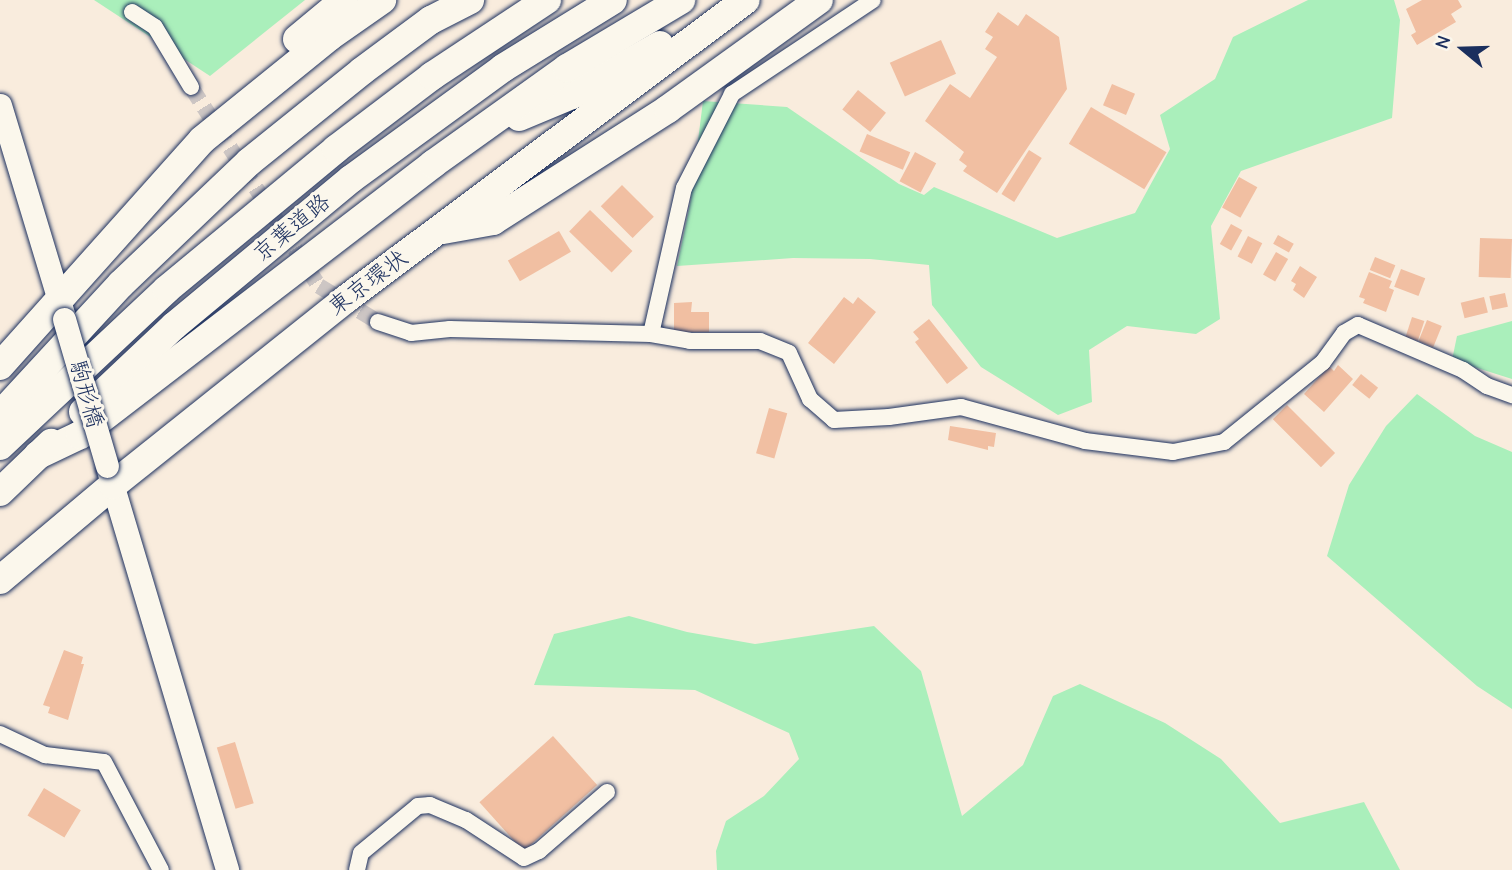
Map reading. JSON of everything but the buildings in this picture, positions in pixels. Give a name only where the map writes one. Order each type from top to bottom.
[{"type":"highway","points":[[0,366],[62,311],[202,140],[225,107],[290,45],[344,0]]},
{"type":"highway","points":[[202,140],[329,37],[382,0]]},
{"type":"highway","points":[[0,415],[121,284],[250,162],[362,71],[431,20],[452,0]]},
{"type":"highway","points":[[431,20],[470,0]]},
{"type":"highway","name":"京葉道路","points":[[0,446],[167,289],[336,149],[432,76],[547,0]]},
{"type":"highway","name":"京葉道路","points":[[0,492],[174,326],[351,178],[503,68],[613,0]]},
{"type":"highway","points":[[38,455],[80,435],[567,68],[681,0]]},
{"type":"highway","points":[[436,232],[493,221],[668,108],[819,0]]},
{"type":"highway","points":[[475,136],[572,95],[707,19],[737,6]]},
{"type":"highway","name":"東京環状","points":[[0,580],[110,475],[737,6]]},
{"type":"street","points":[[651,334],[684,188],[732,94],[873,0]]},
{"type":"street","points":[[132,12],[155,27],[191,87]]},
{"type":"street","name":"駒形橋","points":[[0,105],[227,870]]},
{"type":"street","points":[[378,323],[411,333],[450,329],[651,334],[691,341],[760,341],[789,353],[810,399],[834,420],[890,417],[961,407],[1085,441],[1173,452],[1224,442],[1323,362],[1343,333],[1358,325],[1463,370],[1487,386],[1512,395]]},
{"type":"street","points":[[0,734],[45,755],[104,762],[161,870]]},
{"type":"street","points":[[357,870],[361,853],[418,806],[430,804],[466,820],[524,858],[539,851],[607,792]]},
{"type":"green space","points":[[94,0],[305,0],[210,76]]},
{"type":"green space","points":[[1308,0],[1394,0],[1400,20],[1392,118],[1241,171],[1211,226],[1220,319],[1196,334],[1127,326],[1089,350],[1092,402],[1058,415],[981,367],[932,305],[929,265],[870,259],[793,258],[677,266],[690,204],[703,101],[787,107],[899,184],[924,195],[934,187],[1057,238],[1135,213],[1170,149],[1160,115],[1215,79],[1233,37]]},
{"type":"green space","points":[[1512,321],[1512,379],[1452,360],[1457,336]]},
{"type":"green space","points":[[1417,394],[1475,436],[1512,452],[1512,709],[1477,686],[1327,556],[1349,485],[1386,426]]},
{"type":"green space","points":[[629,616],[687,632],[755,644],[874,626],[921,671],[962,816],[1023,765],[1053,696],[1080,684],[1165,723],[1221,759],[1280,823],[1364,802],[1400,870],[717,870],[716,851],[726,821],[764,796],[799,759],[789,733],[695,690],[534,685],[554,634]]},
{"type":"tunnel","points":[[191,87],[319,286],[378,322]]}]
